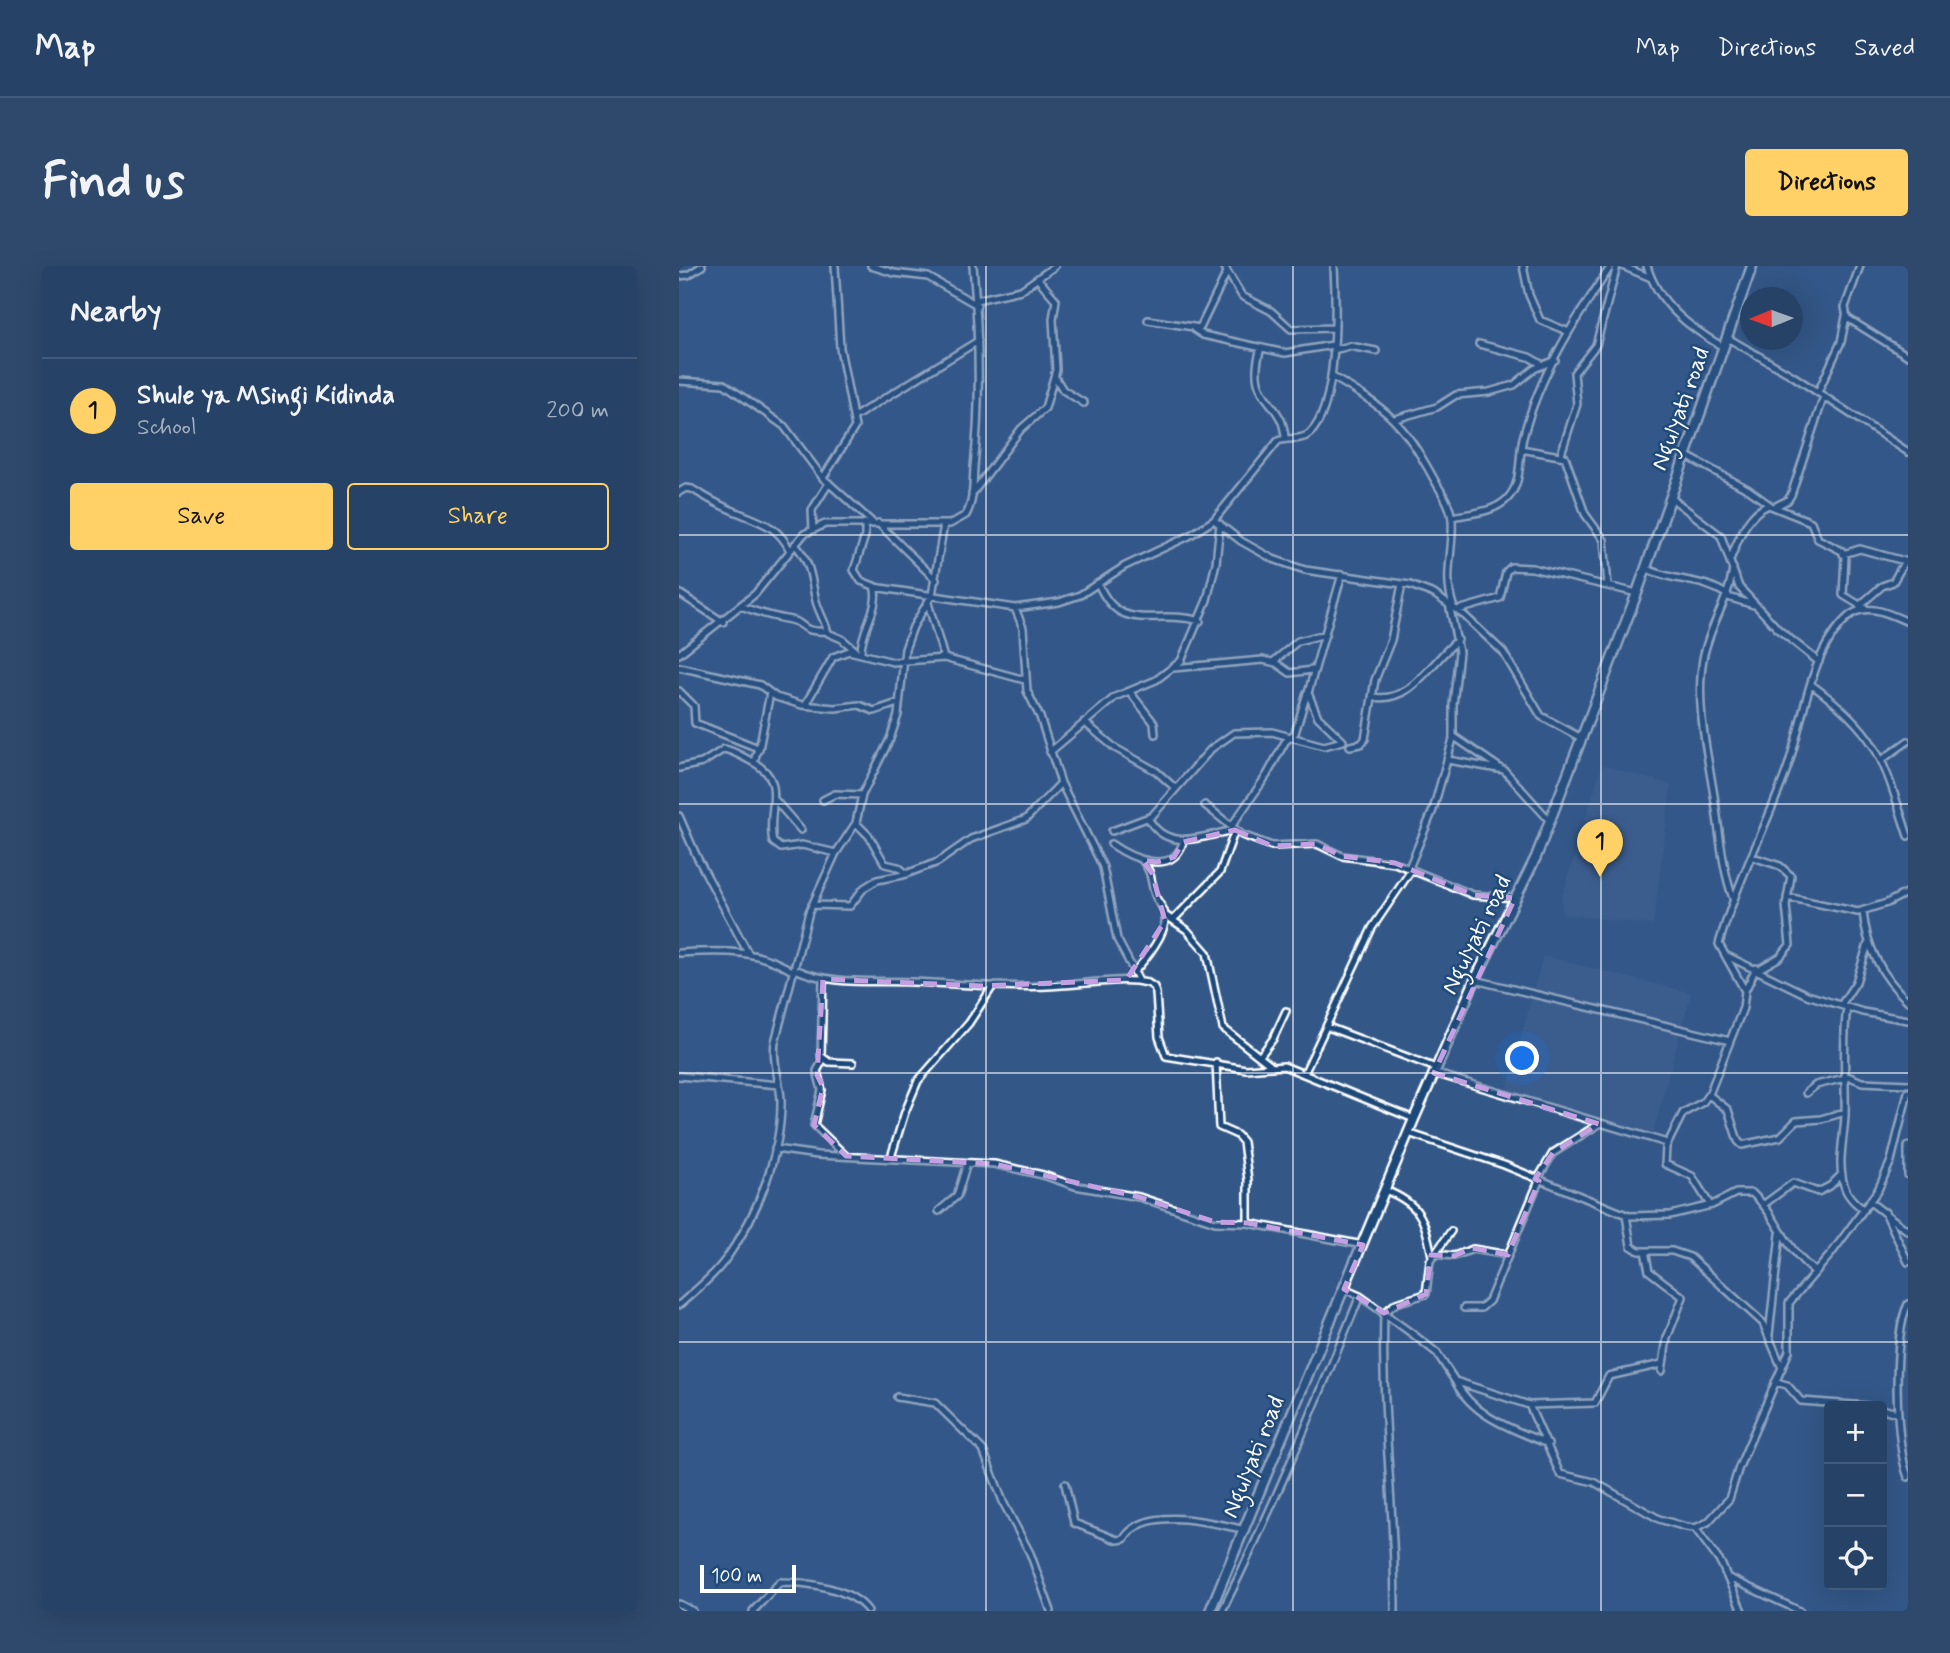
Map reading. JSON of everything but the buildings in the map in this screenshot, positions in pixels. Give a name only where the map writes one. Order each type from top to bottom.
[{"type":"main road","name":"Ngulyati road","points":[[1210,1611],[1435,1070],[1550,821],[1637,593],[1752,266]]},
{"type":"street","points":[[679,276],[688,275],[702,266]]},
{"type":"street","points":[[823,478],[854,431],[854,417],[840,348],[835,266]]},
{"type":"street","points":[[871,266],[894,273],[928,277],[977,302],[1021,290],[1055,266]]},
{"type":"street","points":[[679,654],[741,606],[771,577],[795,544],[813,530],[836,522],[944,524],[957,522],[966,515],[972,496],[977,437],[978,341],[973,266]]},
{"type":"street","points":[[865,523],[865,536],[854,570],[861,582],[874,587],[1015,608],[1059,602],[1080,595],[1098,583],[1217,522],[1278,441],[1303,438],[1314,429],[1326,403],[1333,347],[1334,266]]},
{"type":"street","points":[[1523,266],[1529,295],[1540,320],[1569,332]]},
{"type":"street","points":[[1452,517],[1498,507],[1507,499],[1518,478],[1521,449],[1532,410],[1569,332],[1611,266]]},
{"type":"street","points":[[1561,454],[1577,404],[1574,373],[1596,345],[1620,266],[1651,278]]},
{"type":"street","points":[[1647,266],[1666,302],[1682,319],[1723,347]]},
{"type":"street","points":[[1730,560],[1739,536],[1753,516],[1788,500],[1791,495],[1821,394],[1841,342],[1845,307],[1860,266]]},
{"type":"street","points":[[1226,269],[1242,296],[1271,311],[1291,328],[1334,328]]},
{"type":"street","points":[[1194,329],[1205,323],[1226,269]]},
{"type":"street","points":[[972,496],[1021,429],[1044,410],[1055,377],[1053,319],[1056,300],[1038,279]]},
{"type":"street","points":[[1846,316],[1908,354]]},
{"type":"street","points":[[1148,320],[1286,353],[1350,346],[1376,351]]},
{"type":"street","points":[[1726,337],[1821,394],[1908,452]]},
{"type":"street","points":[[854,417],[978,341]]},
{"type":"street","points":[[1479,344],[1529,357],[1543,365]]},
{"type":"street","points":[[1261,348],[1257,388],[1281,421],[1285,439]]},
{"type":"street","points":[[1395,419],[1437,407],[1456,395],[1489,392],[1514,385],[1555,360]]},
{"type":"street","points":[[1304,1074],[1372,928],[1411,869],[1448,760],[1453,736],[1453,705],[1459,664],[1447,571],[1452,540],[1452,517],[1427,466],[1395,419],[1374,401],[1331,376]]},
{"type":"street","points":[[1055,377],[1063,390],[1084,403]]},
{"type":"street","points":[[679,382],[714,382],[732,389],[739,398],[784,426],[823,478],[876,523],[936,580]]},
{"type":"street","points":[[1521,449],[1561,454],[1565,457],[1585,514],[1604,540],[1608,586]]},
{"type":"street","points":[[1685,455],[1749,490],[1771,506],[1811,522],[1818,539],[1843,554],[1847,563],[1843,595],[1863,608],[1887,613],[1908,622]]},
{"type":"street","points":[[681,482],[686,488],[765,523],[780,535],[790,551]]},
{"type":"street","points":[[813,530],[812,510],[829,483]]},
{"type":"street","points":[[679,492],[686,488]]},
{"type":"street","points":[[1670,497],[1721,536],[1739,587],[1800,649],[1819,662]]},
{"type":"street","points":[[1217,522],[1273,559],[1305,570],[1402,584],[1434,594],[1453,607],[1503,652],[1541,716],[1583,739]]},
{"type":"street","points":[[1050,751],[1115,697],[1130,692],[1181,661],[1200,621],[1216,564],[1217,522]]},
{"type":"street","points":[[679,1305],[729,1255],[756,1203],[775,1149],[780,1115],[779,1085],[773,1062],[775,1042],[812,905],[836,853],[856,822],[862,795],[890,740],[898,704],[902,663],[913,627],[932,595],[944,524]]},
{"type":"street","points":[[795,544],[809,562],[816,602],[825,619],[827,631]]},
{"type":"street","points":[[1843,554],[1860,549],[1907,562]]},
{"type":"street","points":[[1745,991],[1719,944],[1787,769],[1819,662],[1847,617],[1863,608],[1885,584],[1893,582],[1907,562],[1908,552]]},
{"type":"street","points":[[1453,607],[1500,598],[1506,572],[1511,567],[1532,568],[1637,593]]},
{"type":"street","points":[[1646,568],[1666,578],[1710,584],[1728,596],[1754,605]]},
{"type":"street","points":[[1733,568],[1728,596],[1706,646],[1701,681],[1705,736],[1726,878],[1734,901]]},
{"type":"street","points":[[1173,920],[1220,872],[1233,828],[1295,733],[1342,574]]},
{"type":"street","points":[[1098,583],[1113,609],[1125,616],[1162,615],[1200,621]]},
{"type":"street","points":[[1350,746],[1361,744],[1365,739],[1375,680],[1393,633],[1402,584]]},
{"type":"street","points":[[858,651],[864,627],[876,601],[874,587]]},
{"type":"street","points":[[679,593],[723,622]]},
{"type":"street","points":[[928,603],[944,658]]},
{"type":"street","points":[[741,606],[780,620],[792,620],[808,631],[827,631],[858,651],[902,663],[944,658],[1025,680]]},
{"type":"street","points":[[1015,608],[1023,628],[1025,680],[1061,783],[1103,867],[1117,939],[1139,981]]},
{"type":"street","points":[[1273,662],[1298,642],[1326,634]]},
{"type":"street","points":[[1373,697],[1386,699],[1399,695],[1423,676],[1442,653],[1458,640]]},
{"type":"street","points":[[805,705],[833,656],[858,651]]},
{"type":"street","points":[[1173,668],[1252,660],[1273,662],[1290,673],[1312,670]]},
{"type":"street","points":[[679,667],[759,685],[805,705],[851,708],[859,705],[874,711],[898,704]]},
{"type":"street","points":[[1812,685],[1862,727],[1883,759],[1908,836]]},
{"type":"street","points":[[1112,831],[1148,818],[1220,740],[1234,733],[1261,730],[1324,746],[1343,741],[1318,717],[1309,690]]},
{"type":"street","points":[[679,691],[695,708],[695,723],[759,749]]},
{"type":"street","points":[[754,762],[770,692]]},
{"type":"street","points":[[1130,692],[1154,723],[1155,734]]},
{"type":"street","points":[[1084,722],[1115,748],[1156,771],[1175,788]]},
{"type":"street","points":[[1453,736],[1515,779],[1550,821]]},
{"type":"street","points":[[1883,759],[1908,741]]},
{"type":"street","points":[[679,768],[702,763],[724,749],[764,767],[770,775],[774,799],[772,837],[777,847],[809,846],[836,853]]},
{"type":"street","points":[[1448,760],[1500,769]]},
{"type":"street","points":[[812,905],[850,906],[864,888],[877,880],[907,874],[938,862],[971,839],[1026,819],[1061,783]]},
{"type":"street","points":[[823,800],[835,794],[862,795]]},
{"type":"street","points":[[774,799],[801,830]]},
{"type":"street","points":[[1205,805],[1233,828],[1272,846],[1317,844],[1336,854],[1376,859],[1411,869],[1473,895],[1515,898]]},
{"type":"street","points":[[679,816],[697,857],[748,953]]},
{"type":"street","points":[[1148,818],[1164,833],[1183,842],[1233,828]]},
{"type":"street","points":[[856,822],[869,836],[885,864],[898,867],[907,874]]},
{"type":"street","points":[[1111,844],[1131,858],[1157,862],[1174,857],[1181,851],[1183,842]]},
{"type":"street","points":[[1710,1205],[1692,1176],[1664,1164],[1667,1143],[1683,1113],[1709,1095],[1744,1008],[1745,991],[1757,968],[1780,957],[1790,945],[1787,897],[1791,876],[1789,872],[1752,857]]},
{"type":"street","points":[[1142,860],[1152,873],[1155,895],[1165,915],[1202,944],[1207,953],[1223,1028],[1270,1065]]},
{"type":"street","points":[[1787,897],[1863,911],[1908,892]]},
{"type":"street","points":[[1863,911],[1868,944],[1893,986],[1908,1001]]},
{"type":"street","points":[[1133,972],[1157,938],[1165,915]]},
{"type":"street","points":[[1864,1210],[1852,1200],[1845,1188],[1842,1174],[1845,1112],[1843,1032],[1844,1006],[1856,982],[1868,944]]},
{"type":"street","points":[[679,954],[718,950],[748,953],[823,979],[993,986],[1139,981],[1154,987],[1159,1037],[1166,1056],[1246,1069],[1284,1066],[1414,1119]]},
{"type":"street","points":[[1725,955],[1757,968],[1807,995],[1908,1020]]},
{"type":"street","points":[[823,979],[824,1060],[817,1071],[823,1090],[814,1125],[846,1156]]},
{"type":"street","points":[[1475,980],[1730,1041]]},
{"type":"street","points":[[891,1157],[918,1082],[969,1023],[993,986]]},
{"type":"street","points":[[1260,1056],[1273,1039],[1286,1011]]},
{"type":"street","points":[[1328,1027],[1435,1070],[1599,1124],[1667,1143]]},
{"type":"street","points":[[824,1060],[853,1063]]},
{"type":"street","points":[[1216,1062],[1219,1127],[1237,1135],[1243,1142],[1248,1180],[1248,1223]]},
{"type":"street","points":[[679,1076],[779,1085]]},
{"type":"street","points":[[1806,1094],[1816,1085],[1845,1076],[1862,1082],[1908,1084]]},
{"type":"street","points":[[1695,1528],[1707,1522],[1728,1499],[1789,1351],[1789,1303],[1870,1202],[1887,1171],[1908,1091]]},
{"type":"street","points":[[1709,1095],[1725,1105],[1738,1141],[1742,1145],[1780,1137],[1796,1121],[1821,1119],[1845,1112]]},
{"type":"street","points":[[1464,1308],[1484,1307],[1538,1180],[1553,1153],[1599,1124]]},
{"type":"street","points":[[1901,1125],[1908,1129]]},
{"type":"street","points":[[1408,1133],[1626,1215],[1654,1217],[1710,1205],[1745,1192],[1752,1193],[1798,1258],[1814,1271]]},
{"type":"street","points":[[1908,1146],[1908,1175]]},
{"type":"street","points":[[775,1149],[846,1156],[994,1164],[1043,1175],[1075,1186],[1139,1197],[1215,1222],[1248,1223],[1363,1245]]},
{"type":"street","points":[[939,1211],[957,1196],[967,1163]]},
{"type":"street","points":[[1763,1205],[1789,1184],[1797,1183],[1818,1192],[1830,1186],[1842,1174]]},
{"type":"street","points":[[1385,1190],[1415,1206],[1424,1219],[1433,1255]]},
{"type":"street","points":[[1870,1202],[1908,1231]]},
{"type":"street","points":[[1885,1212],[1908,1262]]},
{"type":"street","points":[[1626,1215],[1630,1246],[1645,1251],[1672,1251],[1690,1257],[1763,1323],[1781,1368]]},
{"type":"street","points":[[1384,1312],[1396,1303],[1426,1294],[1428,1269],[1433,1255],[1451,1231]]},
{"type":"street","points":[[1769,1338],[1780,1234]]},
{"type":"street","points":[[1433,1255],[1454,1256],[1473,1248],[1508,1255]]},
{"type":"street","points":[[1645,1251],[1649,1272],[1683,1297],[1667,1338],[1661,1371]]},
{"type":"street","points":[[1344,1289],[1384,1312],[1437,1353],[1468,1401],[1482,1413],[1548,1444]]},
{"type":"street","points":[[1222,1611],[1287,1463],[1311,1418],[1360,1296]]},
{"type":"street","points":[[1908,1304],[1902,1316],[1900,1333],[1897,1413],[1908,1477]]},
{"type":"street","points":[[1384,1312],[1382,1363],[1393,1501],[1395,1611]]},
{"type":"street","points":[[1455,1381],[1529,1405],[1595,1403],[1609,1377],[1662,1364]]},
{"type":"street","points":[[1776,1382],[1787,1385],[1801,1401],[1824,1403]]},
{"type":"street","points":[[897,1397],[935,1403],[983,1450],[1004,1504],[1030,1553],[1051,1611]]},
{"type":"street","points":[[1529,1405],[1560,1474],[1594,1482],[1644,1512],[1695,1528],[1729,1578],[1742,1611]]},
{"type":"street","points":[[1887,1410],[1897,1413]]},
{"type":"street","points":[[1065,1483],[1074,1523],[1117,1540],[1124,1539],[1135,1525],[1159,1518],[1245,1530]]},
{"type":"street","points":[[1729,1578],[1800,1611]]},
{"type":"street","points":[[753,1611],[780,1582],[846,1594],[859,1600],[868,1611]]},
{"type":"street","points":[[679,1604],[693,1611]]},
{"type":"highlighted area","points":[[1235,830],[1272,846],[1317,844],[1342,856],[1395,863],[1473,895],[1515,898],[1434,1073],[1599,1124],[1553,1153],[1535,1179],[1539,1181],[1508,1255],[1472,1248],[1454,1256],[1431,1255],[1426,1294],[1384,1313],[1344,1289],[1363,1245],[1248,1223],[1215,1222],[1139,1197],[994,1164],[846,1156],[814,1125],[823,1087],[817,1075],[823,979],[981,986],[1126,980],[1165,921],[1152,873],[1142,860],[1157,862],[1174,857],[1183,842]]},
{"type":"shaded area","points":[[1602,765],[1671,785],[1653,925],[1562,914],[1562,897]]},
{"type":"shaded area","points":[[1543,956],[1691,993],[1650,1144],[1504,1101]]},
{"type":"place","name":"Shule ya Msingi Kidinda","points":[[1600,877]]}]
